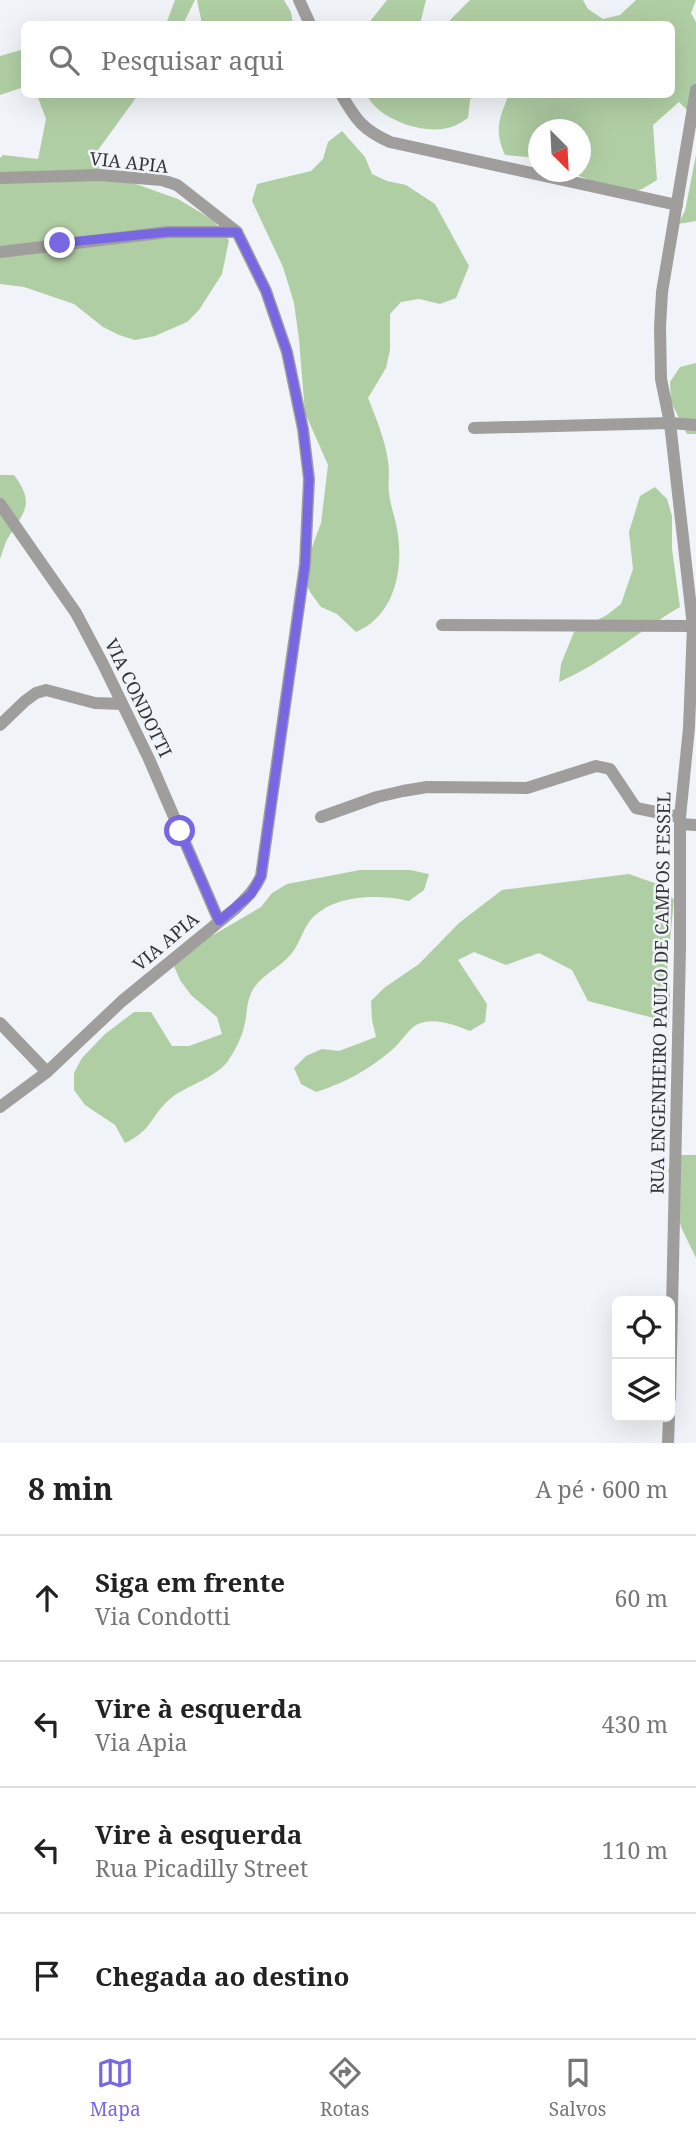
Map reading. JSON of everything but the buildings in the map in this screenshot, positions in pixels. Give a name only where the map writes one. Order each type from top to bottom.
[{"type":"street","points":[[299,0],[309,21]]},
{"type":"street","name":"RUA ENGENHEIRO PAULO DE CAMPOS FESSEL","points":[[671,1359],[680,949],[680,820],[689,727],[693,626],[670,423],[662,379],[660,327],[662,292],[696,90]]},
{"type":"street","points":[[343,98],[358,122],[370,133],[390,142],[677,205]]},
{"type":"street","name":"VIA APIA","points":[[0,178],[100,175],[162,180],[177,186],[237,232],[266,291],[287,352],[303,429],[309,480],[305,565],[261,876],[251,894],[122,1001],[47,1073],[0,1107]]},
{"type":"street","points":[[0,252],[168,232],[237,232]]},
{"type":"street","points":[[474,428],[670,423],[696,425]]},
{"type":"street","name":"VIA CONDOTTI","points":[[0,503],[76,614],[149,759],[219,921]]},
{"type":"street","points":[[442,625],[693,626]]},
{"type":"street","points":[[0,725],[25,701],[46,690],[95,703],[122,705]]},
{"type":"street","points":[[321,817],[377,797],[403,791],[427,788],[527,788],[596,766],[610,769],[636,808],[696,825]]},
{"type":"street","points":[[0,1023],[47,1073]]},
{"type":"street","points":[[668,1443],[669,1422]]},
{"type":"green space","points":[[175,0],[195,0],[184,21],[167,21]]},
{"type":"green space","points":[[197,0],[284,0],[292,21],[201,21]]},
{"type":"green space","points":[[387,0],[426,0],[421,21],[370,21]]},
{"type":"green space","points":[[470,0],[583,0],[588,9],[603,19],[620,15],[636,0],[696,0],[691,13],[696,22],[696,126],[692,115],[679,102],[653,125],[657,180],[642,189],[625,194],[591,181],[591,119],[528,119],[528,157],[505,155],[499,127],[506,98],[675,98],[675,21],[450,21]]},
{"type":"green space","points":[[21,50],[21,88],[0,95],[0,56]]},
{"type":"green space","points":[[38,98],[136,98],[93,157],[102,172],[178,199],[213,220],[229,240],[222,274],[199,310],[187,322],[155,336],[135,340],[103,327],[74,304],[24,287],[0,284],[0,158],[3,155],[38,159],[46,119]]},
{"type":"green space","points":[[369,98],[472,98],[468,118],[443,129],[418,128],[405,124],[393,119]]},
{"type":"green space","points":[[342,131],[365,157],[372,174],[406,185],[435,204],[469,266],[456,298],[440,304],[419,299],[401,302],[390,314],[390,350],[386,368],[368,398],[387,453],[390,497],[399,539],[398,571],[395,587],[381,614],[356,632],[337,614],[321,607],[302,574],[321,523],[328,465],[305,413],[294,303],[283,267],[252,201],[257,184],[311,171],[323,159],[328,142]]},
{"type":"green space","points":[[696,155],[696,221],[678,224],[685,211]]},
{"type":"green space","points":[[696,363],[696,434],[687,434],[671,402],[670,382],[680,367]]},
{"type":"green space","points":[[0,475],[14,475],[26,500],[23,514],[7,540],[0,559]]},
{"type":"green space","points":[[655,487],[667,499],[672,516],[672,549],[680,607],[591,666],[559,682],[561,664],[574,632],[607,615],[621,604],[633,569],[629,532],[640,496]]},
{"type":"green space","points":[[360,870],[410,870],[429,874],[424,890],[409,901],[383,897],[356,898],[342,901],[318,913],[309,922],[291,954],[253,989],[242,1035],[228,1061],[215,1073],[170,1099],[134,1138],[125,1143],[115,1125],[85,1105],[74,1090],[74,1073],[82,1058],[105,1034],[134,1012],[151,1012],[172,1046],[189,1046],[222,1034],[217,1017],[191,995],[180,980],[173,964],[181,949],[215,934],[261,907],[272,893],[287,884]]},
{"type":"green space","points":[[629,874],[663,886],[674,900],[667,972],[670,990],[669,1022],[588,1001],[572,970],[539,953],[506,965],[474,952],[458,960],[487,1004],[485,1022],[470,1031],[443,1022],[422,1022],[413,1027],[384,1056],[347,1080],[316,1092],[301,1084],[294,1068],[306,1056],[322,1049],[339,1051],[376,1037],[371,1001],[384,988],[419,964],[459,923],[502,890]]},
{"type":"green space","points":[[681,1155],[696,1155],[696,1258],[681,1227],[668,1170]]},
{"type":"route","points":[[60,243],[168,232],[237,232],[266,291],[287,352],[303,429],[309,480],[305,565],[261,876],[251,894],[219,921],[180,831]]}]
